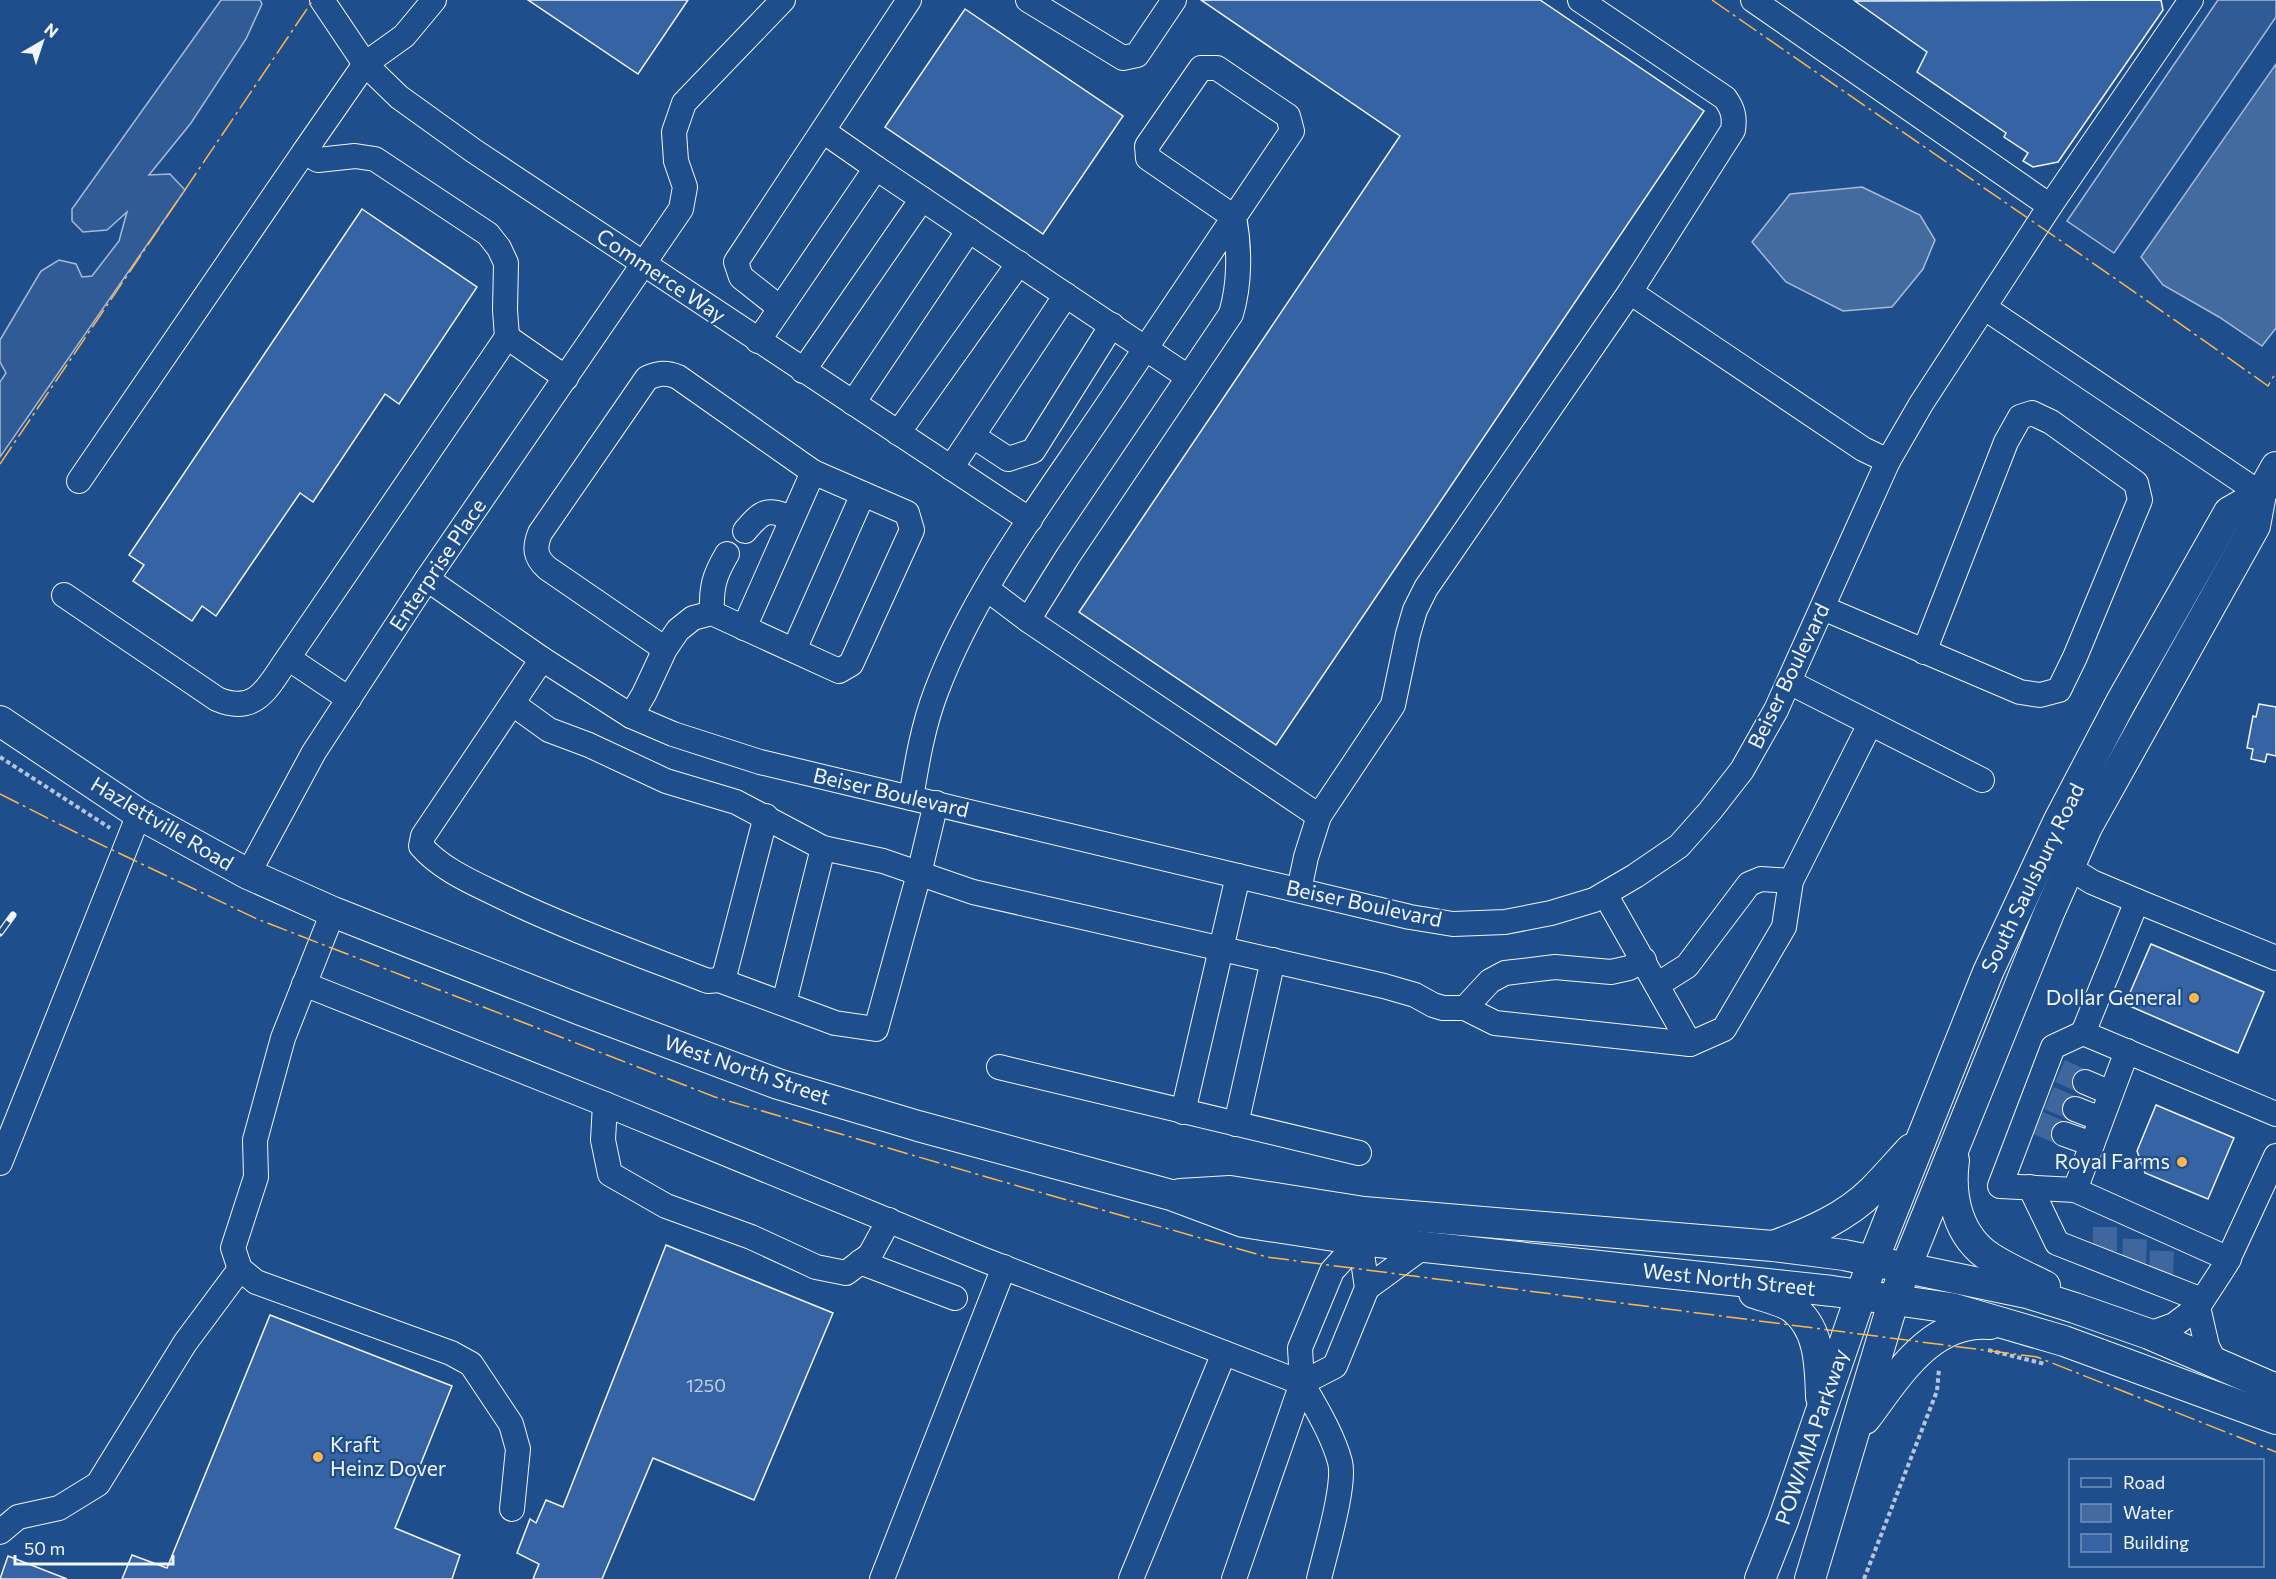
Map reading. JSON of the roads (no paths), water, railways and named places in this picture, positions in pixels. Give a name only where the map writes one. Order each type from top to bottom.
[{"type":"main road","name":"South Saulsbury Road","points":[[1894,1299],[1956,1140],[2092,818],[2254,526],[2260,494],[2276,467]]},
{"type":"main road","name":"South Saulsbury Road","points":[[1862,1295],[1873,1260],[1988,972],[2043,852],[2121,702],[2229,512],[2260,494]]},
{"type":"main road","name":"Hazlettville Road","points":[[0,721],[139,814],[248,874],[333,912]]},
{"type":"main road","name":"West North Street","points":[[333,912],[581,1010],[778,1084],[918,1126],[1171,1195],[1243,1222],[1773,1246],[1873,1260],[2028,1293],[2149,1334],[2276,1389]]},
{"type":"main road","points":[[1773,1246],[1809,1233],[1856,1204],[1872,1191],[1922,1138]]},
{"type":"main road","points":[[1956,1140],[1952,1173],[1955,1203],[1958,1217],[1978,1247],[1991,1258],[2114,1321]]},
{"type":"main road","name":"West North Street","points":[[1362,1226],[1423,1247],[1862,1295],[1951,1308],[2064,1341],[2276,1419]]},
{"type":"main road","points":[[1712,1278],[1790,1306],[1804,1321],[1813,1335],[1817,1349],[1822,1410]]},
{"type":"main road","name":"POW/MIA Parkway","points":[[1760,1579],[1783,1521],[1862,1295]]},
{"type":"main road","name":"POW/MIA Parkway","points":[[1810,1579],[1894,1299]]},
{"type":"main road","points":[[1854,1433],[1911,1360],[1932,1340],[1947,1332],[1980,1323],[2014,1326]]},
{"type":"street","name":"Commerce Way","points":[[322,0],[365,64],[399,97],[474,151],[1030,520]]},
{"type":"street","points":[[79,481],[365,64],[404,36],[434,0]]},
{"type":"street","name":"Enterprise Place","points":[[248,874],[314,752],[427,579],[681,208],[685,187],[676,161],[674,139],[678,116],[684,103],[783,0]]},
{"type":"street","points":[[780,308],[741,277],[736,262],[909,0]]},
{"type":"street","points":[[1028,0],[1123,58],[1137,55],[1174,0]]},
{"type":"street","points":[[1299,890],[1306,857],[1319,816],[1393,705],[1408,634],[1415,610],[1426,588],[1630,292],[1733,130],[1735,119],[1733,108],[1725,98],[1580,0]]},
{"type":"street","points":[[1754,0],[2050,206]]},
{"type":"street","name":"Beiser Boulevard","points":[[427,579],[542,659],[631,716],[673,734],[760,762],[1410,917],[1453,924],[1505,922],[1551,913],[1594,900],[1678,846],[1710,812],[1742,770],[1776,710],[1888,460],[1921,404],[2050,206],[2191,0]]},
{"type":"street","points":[[910,798],[922,733],[935,694],[952,653],[987,589],[1030,520],[1146,348],[1234,217],[1292,131],[1288,116],[1217,68],[1201,68],[1147,146],[1148,158],[1234,217],[1238,241],[1235,302],[1231,314],[1068,556],[1028,620]]},
{"type":"street","points":[[823,131],[1188,377]]},
{"type":"street","points":[[64,595],[217,699],[228,704],[251,703],[260,697],[288,658],[507,337],[506,263],[499,248],[488,234],[375,159],[355,156],[318,160],[304,152]]},
{"type":"street","points":[[758,340],[876,168]]},
{"type":"street","points":[[803,370],[922,199]]},
{"type":"street","points":[[852,403],[969,230]]},
{"type":"street","points":[[898,433],[1019,263]]},
{"type":"street","points":[[1630,292],[1863,449],[1888,460]]},
{"type":"street","points":[[951,468],[1066,295]]},
{"type":"street","points":[[1985,308],[2260,494]]},
{"type":"street","points":[[973,436],[1008,459],[1033,451],[1112,325]]},
{"type":"street","points":[[507,337],[566,378]]},
{"type":"street","points":[[631,716],[665,649],[678,630],[693,618],[712,613],[839,671],[851,664],[912,530],[907,513],[813,472],[678,377],[668,373],[658,373],[647,378],[540,534],[536,552],[539,561],[547,568],[665,649]]},
{"type":"street","points":[[1823,608],[2020,693],[2040,695],[2059,690],[2140,500],[2136,483],[2051,422],[2032,413],[2020,417],[2011,434],[1924,651]]},
{"type":"street","points":[[744,627],[813,472]]},
{"type":"street","points":[[794,650],[863,494]]},
{"type":"street","points":[[745,531],[756,518],[765,512],[777,512],[792,519]]},
{"type":"street","points":[[712,613],[711,590],[716,573],[727,554]]},
{"type":"street","points":[[987,589],[1028,620],[1319,816]]},
{"type":"street","points":[[288,658],[349,699]]},
{"type":"street","points":[[542,659],[423,836],[421,846],[428,855],[462,877],[537,914],[708,981],[719,980],[835,1023],[876,1029],[936,804]]},
{"type":"street","points":[[1788,682],[1982,780]]},
{"type":"street","points":[[513,705],[549,730],[666,781],[736,802],[766,816],[822,848],[883,861],[973,892],[1383,986],[1415,995],[1443,1008],[1465,1008],[1495,1023],[1690,1044],[1725,1029],[1784,927],[1791,881],[1870,724]]},
{"type":"street","points":[[0,1163],[139,814]]},
{"type":"street","points":[[719,980],[725,973],[766,816]]},
{"type":"street","points":[[784,1003],[822,848]]},
{"type":"street","points":[[2043,852],[2092,882],[2276,958]]},
{"type":"street","points":[[1183,1112],[1238,876]]},
{"type":"street","points":[[1657,985],[1688,966],[1749,884],[1761,879],[1791,881]]},
{"type":"street","points":[[1605,894],[1690,1044]]},
{"type":"street","points":[[2137,901],[2083,1033],[2053,1047],[2053,1068],[2043,1095],[2000,1186],[2075,1190],[2106,1214],[2136,1228],[2162,1239],[2229,1259]]},
{"type":"street","points":[[333,912],[283,1038],[255,1140],[256,1178],[233,1248],[240,1269],[256,1282],[451,1353],[471,1364],[511,1424],[518,1449],[512,1509]]},
{"type":"street","points":[[1236,1124],[1273,960]]},
{"type":"street","points":[[1465,1008],[1490,981],[1505,973],[1555,967],[1611,972],[1629,968],[1644,960]]},
{"type":"street","points":[[304,984],[1004,1267],[1302,1383],[1318,1411],[1340,1463],[1339,1496],[1319,1579]]},
{"type":"street","points":[[2083,1033],[2276,1114]]},
{"type":"street","points":[[2075,1190],[2127,1051]]},
{"type":"street","points":[[999,1066],[1359,1153]]},
{"type":"street","points":[[2085,1082],[2111,1093]]},
{"type":"street","points":[[605,1104],[603,1140],[610,1174],[666,1206],[751,1237],[816,1268],[846,1273],[870,1255],[889,1220]]},
{"type":"street","points":[[2075,1109],[2101,1119]]},
{"type":"street","points":[[2064,1134],[2092,1144]]},
{"type":"street","points":[[2149,1334],[2174,1325],[2200,1304],[2229,1259],[2276,1156]]},
{"type":"street","points":[[2030,1187],[2057,1243],[2134,1268],[2161,1280],[2200,1304],[2208,1346],[2216,1364]]},
{"type":"street","points":[[1302,1383],[1335,1366],[1367,1288],[1362,1226]]},
{"type":"street","points":[[1234,1579],[1302,1383],[1300,1348],[1332,1271],[1362,1226]]},
{"type":"street","points":[[1367,1288],[1423,1247]]},
{"type":"street","points":[[860,1262],[955,1298]]},
{"type":"street","points":[[882,1579],[1004,1267]]},
{"type":"street","points":[[0,1532],[18,1517],[59,1508],[98,1484],[185,1343],[240,1269]]},
{"type":"street","points":[[1131,1579],[1224,1353]]},
{"type":"water","points":[[2276,64],[2276,328],[2262,346],[2219,317],[2163,285],[2141,257]]},
{"type":"water","points":[[1862,187],[1920,215],[1935,240],[1923,269],[1892,307],[1843,311],[1786,282],[1752,242],[1790,194]]},
{"type":"tunnel","points":[[2060,1071],[2085,1082]]},
{"type":"tunnel","points":[[2049,1098],[2075,1109]]},
{"type":"tunnel","points":[[2038,1123],[2064,1134]]},
{"type":"tunnel","points":[[2105,1225],[2105,1251]]},
{"type":"tunnel","points":[[2134,1263],[2135,1238]]},
{"type":"tunnel","points":[[2161,1275],[2162,1248]]},
{"type":"railway","points":[[0,933],[13,915]]},
{"type":"place","name":"Dollar General","points":[[2194,998]]},
{"type":"place","name":"Royal Farms","points":[[2182,1162]]},
{"type":"place","name":"Kraft Heinz Dover","points":[[318,1457]]}]
